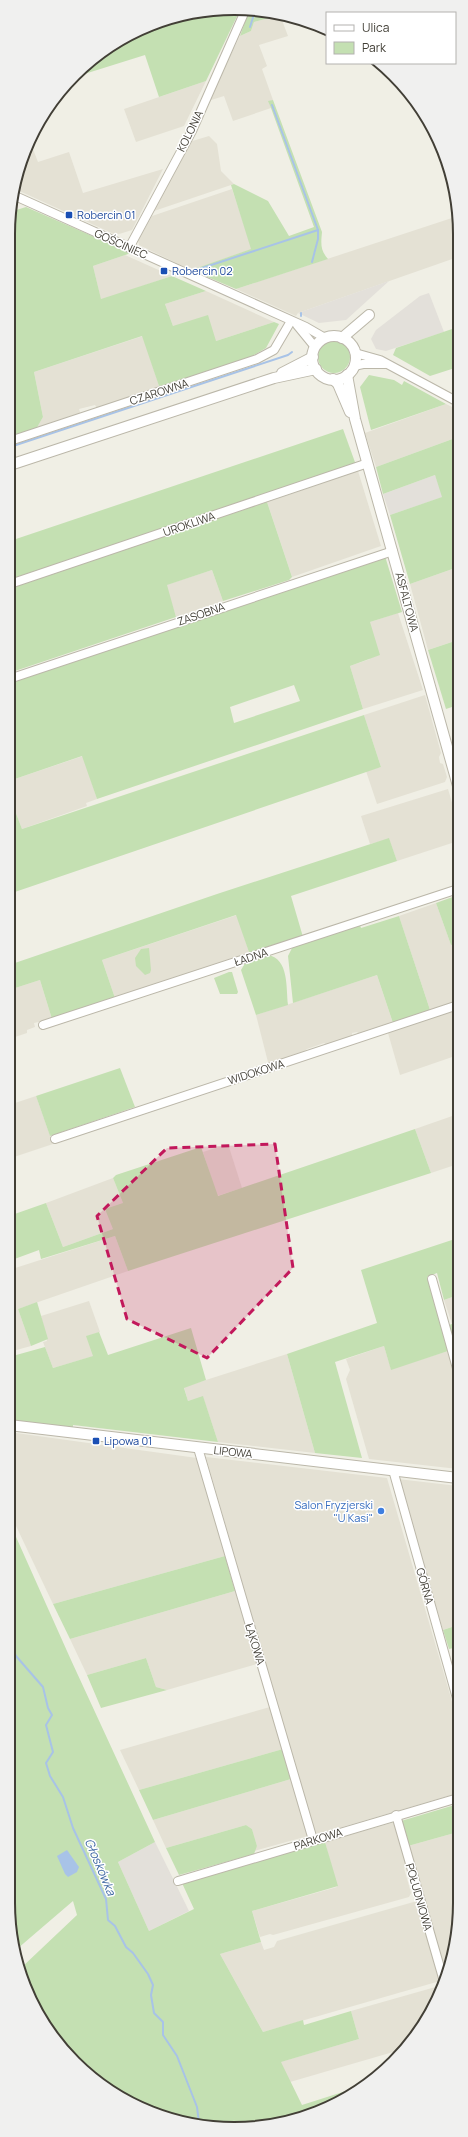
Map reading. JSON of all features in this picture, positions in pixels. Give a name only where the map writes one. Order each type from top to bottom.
[{"type":"street","name":"KOLONIA","points":[[129,248],[192,131],[243,15]]},
{"type":"street","name":"GOŚCINIEC","points":[[18,197],[293,322],[324,338]]},
{"type":"street","points":[[314,352],[316,369],[324,377],[333,379],[347,375],[354,366],[354,349],[369,315],[342,338]]},
{"type":"street","name":"GOŚCINIEC","points":[[293,322],[314,352]]},
{"type":"street","name":"CZAROWNA","points":[[15,439],[257,360],[274,350],[293,322]]},
{"type":"street","points":[[274,378],[314,352],[324,338],[336,336],[342,338],[354,349],[380,360],[453,399]]},
{"type":"street","points":[[354,366],[363,364],[386,364]]},
{"type":"street","points":[[15,464],[274,378],[316,369]]},
{"type":"street","name":"ASFALTOWA","points":[[347,375],[355,419],[453,768]]},
{"type":"street","name":"ASFALTOWA","points":[[333,379],[338,384],[348,410],[355,419]]},
{"type":"street","name":"UROKLIWA","points":[[15,582],[368,463]]},
{"type":"street","name":"ZASOBNA","points":[[15,677],[393,551]]},
{"type":"street","name":"ŁADNA","points":[[43,1025],[453,891]]},
{"type":"street","name":"WIDOKOWA","points":[[55,1139],[453,1008]]},
{"type":"street","points":[[432,1279],[453,1354]]},
{"type":"street","name":"LIPOWA","points":[[15,1426],[453,1477]]},
{"type":"street","name":"ŁĄKOWA","points":[[198,1448],[314,1840]]},
{"type":"street","name":"GÓRNA","points":[[393,1470],[453,1684]]},
{"type":"street","name":"PARKOWA","points":[[178,1881],[396,1815],[453,1799]]},
{"type":"street","name":"POŁUDNIOWA","points":[[396,1815],[441,1972]]},
{"type":"highlighted area","points":[[275,1144],[293,1268],[207,1358],[127,1319],[97,1216],[167,1148]]},
{"type":"shaded area","points":[[269,18],[282,20],[288,36],[259,45],[267,66],[262,69],[273,100],[269,102],[271,108],[233,121],[224,96],[208,101],[240,36],[251,31],[254,22]]},
{"type":"shaded area","points":[[206,81],[184,126],[136,142],[124,109]]},
{"type":"shaded area","points":[[209,136],[217,144],[221,171],[234,184],[154,211],[189,142]]},
{"type":"shaded area","points":[[33,148],[38,162],[69,152],[83,193],[163,169],[132,230],[116,235],[19,191],[22,177]]},
{"type":"shaded area","points":[[232,189],[252,249],[191,270],[139,245],[138,240],[152,216]]},
{"type":"shaded area","points":[[453,218],[453,259],[298,313],[296,316],[236,289]]},
{"type":"shaded area","points":[[125,255],[172,276],[101,300],[93,266]]},
{"type":"shaded area","points":[[389,281],[346,320],[319,323],[298,313]]},
{"type":"shaded area","points":[[206,291],[274,322],[216,341],[173,326],[165,304]]},
{"type":"shaded area","points":[[429,293],[444,332],[386,351],[376,349],[371,339],[376,330],[420,296]]},
{"type":"shaded area","points":[[143,336],[160,389],[97,408],[95,405],[79,409],[81,415],[35,431],[43,417],[34,372]]},
{"type":"shaded area","points":[[446,404],[453,408],[453,439],[376,467],[365,433]]},
{"type":"shaded area","points":[[358,471],[381,546],[292,577],[267,502]]},
{"type":"shaded area","points":[[435,475],[443,497],[390,515],[383,494]]},
{"type":"shaded area","points":[[453,569],[453,642],[428,650],[410,584]]},
{"type":"shaded area","points":[[212,570],[223,601],[176,617],[166,585]]},
{"type":"shaded area","points":[[398,613],[423,690],[363,709],[350,666],[370,659],[370,622]]},
{"type":"shaded area","points":[[425,695],[441,753],[439,757],[440,763],[443,764],[447,777],[445,782],[377,804],[366,771],[381,767],[364,715]]},
{"type":"shaded area","points":[[83,756],[97,799],[86,803],[87,806],[22,829],[15,811],[15,779]]},
{"type":"shaded area","points":[[448,789],[453,806],[453,843],[397,861],[389,839],[370,844],[361,816]]},
{"type":"shaded area","points":[[436,903],[451,945],[453,944],[453,1003],[430,1010],[399,916]]},
{"type":"shaded area","points":[[237,915],[250,955],[115,998],[102,960]]},
{"type":"shaded area","points":[[377,975],[393,1023],[359,1034],[357,1032],[352,1033],[352,1036],[327,1045],[324,1043],[307,1049],[303,1053],[269,1066],[256,1015]]},
{"type":"shaded area","points":[[40,980],[52,1019],[34,1023],[35,1027],[27,1030],[27,1033],[15,1037],[15,988]]},
{"type":"shaded area","points":[[453,1011],[453,1057],[400,1075],[388,1033]]},
{"type":"shaded area","points":[[36,1096],[53,1144],[15,1157],[15,1103]]},
{"type":"shaded area","points":[[453,1116],[453,1166],[431,1173],[415,1129]]},
{"type":"shaded area","points":[[228,1144],[242,1188],[217,1196],[203,1152]]},
{"type":"shaded area","points":[[113,1178],[123,1203],[113,1229],[63,1247],[46,1203]]},
{"type":"shaded area","points":[[115,1236],[128,1271],[18,1309],[31,1346],[15,1350],[15,1268]]},
{"type":"shaded area","points":[[453,1297],[453,1324],[452,1324],[444,1300]]},
{"type":"shaded area","points":[[89,1301],[100,1332],[87,1336],[94,1356],[53,1368],[43,1342],[47,1341],[41,1316]]},
{"type":"shaded area","points":[[384,1346],[391,1369],[448,1351],[453,1368],[453,1468],[369,1459],[346,1379],[350,1370],[346,1359]]},
{"type":"shaded area","points":[[287,1354],[315,1453],[218,1442],[203,1397],[188,1401],[184,1387]]},
{"type":"shaded area","points":[[15,1433],[197,1458],[225,1556],[53,1604],[15,1524]]},
{"type":"shaded area","points":[[206,1457],[387,1478],[453,1705],[453,1794],[315,1835]]},
{"type":"shaded area","points":[[398,1479],[453,1485],[453,1627],[443,1630]]},
{"type":"shaded area","points":[[235,1591],[257,1664],[167,1690],[156,1687],[146,1658],[87,1675],[70,1639]]},
{"type":"shaded area","points":[[270,1707],[283,1749],[139,1790],[120,1750]]},
{"type":"shaded area","points":[[291,1779],[308,1836],[254,1851],[257,1846],[252,1829],[246,1825],[166,1848],[153,1820]]},
{"type":"shaded area","points":[[395,1822],[407,1866],[404,1868],[411,1893],[409,1897],[273,1935],[270,1934],[260,1937],[252,1911],[337,1887],[325,1842]]},
{"type":"shaded area","points":[[453,1833],[453,1917],[449,1946],[443,1967],[408,1846]]},
{"type":"shaded area","points":[[155,1842],[189,1911],[149,1931],[118,1862]]},
{"type":"shaded area","points":[[417,1901],[439,1978],[438,1982],[263,2032],[220,1954],[261,1942],[264,1950],[274,1947],[277,1941]]},
{"type":"shaded area","points":[[436,1987],[416,2025],[395,2051],[290,2082],[280,2062],[359,2039],[351,2011]]},
{"type":"green space","points":[[220,15],[238,15],[206,81],[159,97],[145,55],[85,74],[112,52],[150,32],[177,22],[191,19]]},
{"type":"green space","points":[[248,15],[269,18],[254,22],[251,31],[240,36]]},
{"type":"green space","points":[[273,100],[322,232],[322,249],[328,259],[236,289],[191,270],[251,249],[231,185],[234,184],[268,201],[289,236],[314,227],[268,101]]},
{"type":"green space","points":[[26,207],[131,253],[93,266],[101,299],[172,276],[206,291],[165,304],[173,326],[208,315],[216,341],[274,322],[279,324],[266,348],[254,355],[255,357],[160,389],[142,336],[34,372],[43,417],[35,431],[15,437],[15,220],[16,210]]},
{"type":"green space","points":[[453,329],[453,369],[430,376],[393,355],[396,348]]},
{"type":"green space","points":[[334,341],[343,344],[347,348],[350,357],[347,366],[343,370],[334,373],[325,370],[321,366],[318,357],[321,348],[325,344]]},
{"type":"green space","points":[[369,375],[394,380],[402,385],[404,381],[446,404],[371,430],[360,387]]},
{"type":"green space","points":[[343,429],[356,465],[15,579],[15,539]]},
{"type":"green space","points":[[453,439],[453,569],[410,584],[390,515],[442,497],[435,475],[383,494],[376,467]]},
{"type":"green space","points":[[267,502],[292,577],[289,580],[223,601],[212,570],[167,585],[176,617],[15,671],[15,585]]},
{"type":"green space","points":[[385,556],[402,612],[370,622],[380,655],[350,666],[363,709],[97,799],[82,756],[15,779],[15,681]],"holes":[[[294,685],[300,701],[234,723],[230,707]]]},
{"type":"green space","points":[[453,642],[453,707],[446,709],[428,650]]},
{"type":"green space","points":[[364,715],[381,767],[15,892],[15,811],[22,829]]},
{"type":"green space","points":[[389,838],[397,861],[291,896],[303,937],[250,955],[236,915],[102,960],[115,998],[52,1019],[40,980],[15,988],[15,963],[217,894]]},
{"type":"green space","points":[[453,897],[453,944],[451,945],[436,903]]},
{"type":"green space","points":[[399,916],[430,1010],[393,1023],[377,975],[293,1003],[288,956],[293,946],[360,925],[361,928]]},
{"type":"green space","points":[[149,948],[151,970],[150,973],[145,975],[136,966],[135,958],[141,949]]},
{"type":"green space","points":[[268,955],[280,962],[283,968],[288,1005],[256,1015],[241,970],[247,960]]},
{"type":"green space","points":[[232,972],[238,992],[237,994],[220,994],[214,978]]},
{"type":"green space","points":[[120,1068],[135,1107],[50,1136],[36,1096]]},
{"type":"green space","points":[[415,1129],[431,1173],[128,1271],[115,1236],[41,1259],[39,1250],[15,1259],[15,1214],[46,1203],[63,1247],[113,1229],[105,1209],[123,1203],[113,1178],[116,1175],[201,1147],[218,1196]]},
{"type":"green space","points":[[453,1240],[453,1297],[444,1300],[437,1273],[427,1277],[448,1351],[391,1370],[384,1346],[335,1362],[362,1458],[315,1453],[287,1354],[377,1323],[361,1270]]},
{"type":"green space","points":[[37,1302],[48,1339],[31,1346],[18,1309]]},
{"type":"green space","points":[[453,1324],[453,1341],[449,1325]]},
{"type":"green space","points":[[191,1328],[206,1380],[184,1388],[188,1401],[203,1396],[218,1442],[73,1425],[73,1429],[15,1422],[15,1355],[45,1347],[53,1368],[93,1356],[86,1336],[99,1332],[108,1355]]},
{"type":"green space","points":[[15,1535],[155,1842],[118,1862],[149,1931],[194,1909],[182,1883],[325,1842],[338,1886],[252,1911],[261,1942],[220,1954],[263,2032],[303,2020],[304,2025],[351,2011],[359,2039],[281,2062],[302,2105],[348,2090],[318,2105],[291,2115],[248,2122],[220,2122],[177,2115],[124,2093],[112,2085],[79,2058],[60,2036],[44,2012],[32,1987],[24,1965],[77,1915],[73,1901],[19,1947],[15,1917]]},
{"type":"green space","points":[[225,1556],[235,1591],[70,1639],[53,1604]]},
{"type":"green space","points":[[453,1627],[453,1648],[449,1649],[443,1630]]},
{"type":"green space","points":[[146,1658],[156,1687],[167,1690],[101,1708],[87,1675]]},
{"type":"green space","points":[[283,1749],[291,1779],[153,1820],[139,1790]]},
{"type":"green space","points":[[453,1805],[453,1833],[408,1846],[401,1821]]},
{"type":"green space","points":[[246,1825],[252,1829],[257,1846],[254,1854],[179,1875],[166,1848]]},
{"type":"water","points":[[67,1850],[79,1867],[77,1872],[68,1877],[65,1874],[57,1856]]},
{"type":"waterway","points":[[250,27],[254,16]]},
{"type":"waterway","points":[[272,105],[318,230],[318,239],[312,262]]},
{"type":"waterway","points":[[196,270],[318,230]]},
{"type":"waterway","points":[[15,445],[288,355],[292,352]]},
{"type":"waterway","name":"Głoskówka","points":[[15,1654],[43,1687],[48,1708],[52,1715],[46,1725],[53,1752],[46,1763],[50,1776],[63,1797],[73,1828],[106,1899],[108,1920],[115,1926],[126,1947],[133,1953],[148,1974],[153,1985],[151,1995],[154,2013],[163,2022],[163,2035],[177,2056],[197,2107],[199,2119]]},
{"type":"place","name":"Robercin 01","points":[[69,215]]},
{"type":"place","name":"Robercin 02","points":[[164,271]]},
{"type":"place","name":"Lipowa 01","points":[[96,1441]]},
{"type":"place","name":"Salon Fryzjerski \"U Kasi\"","points":[[381,1511]]}]
